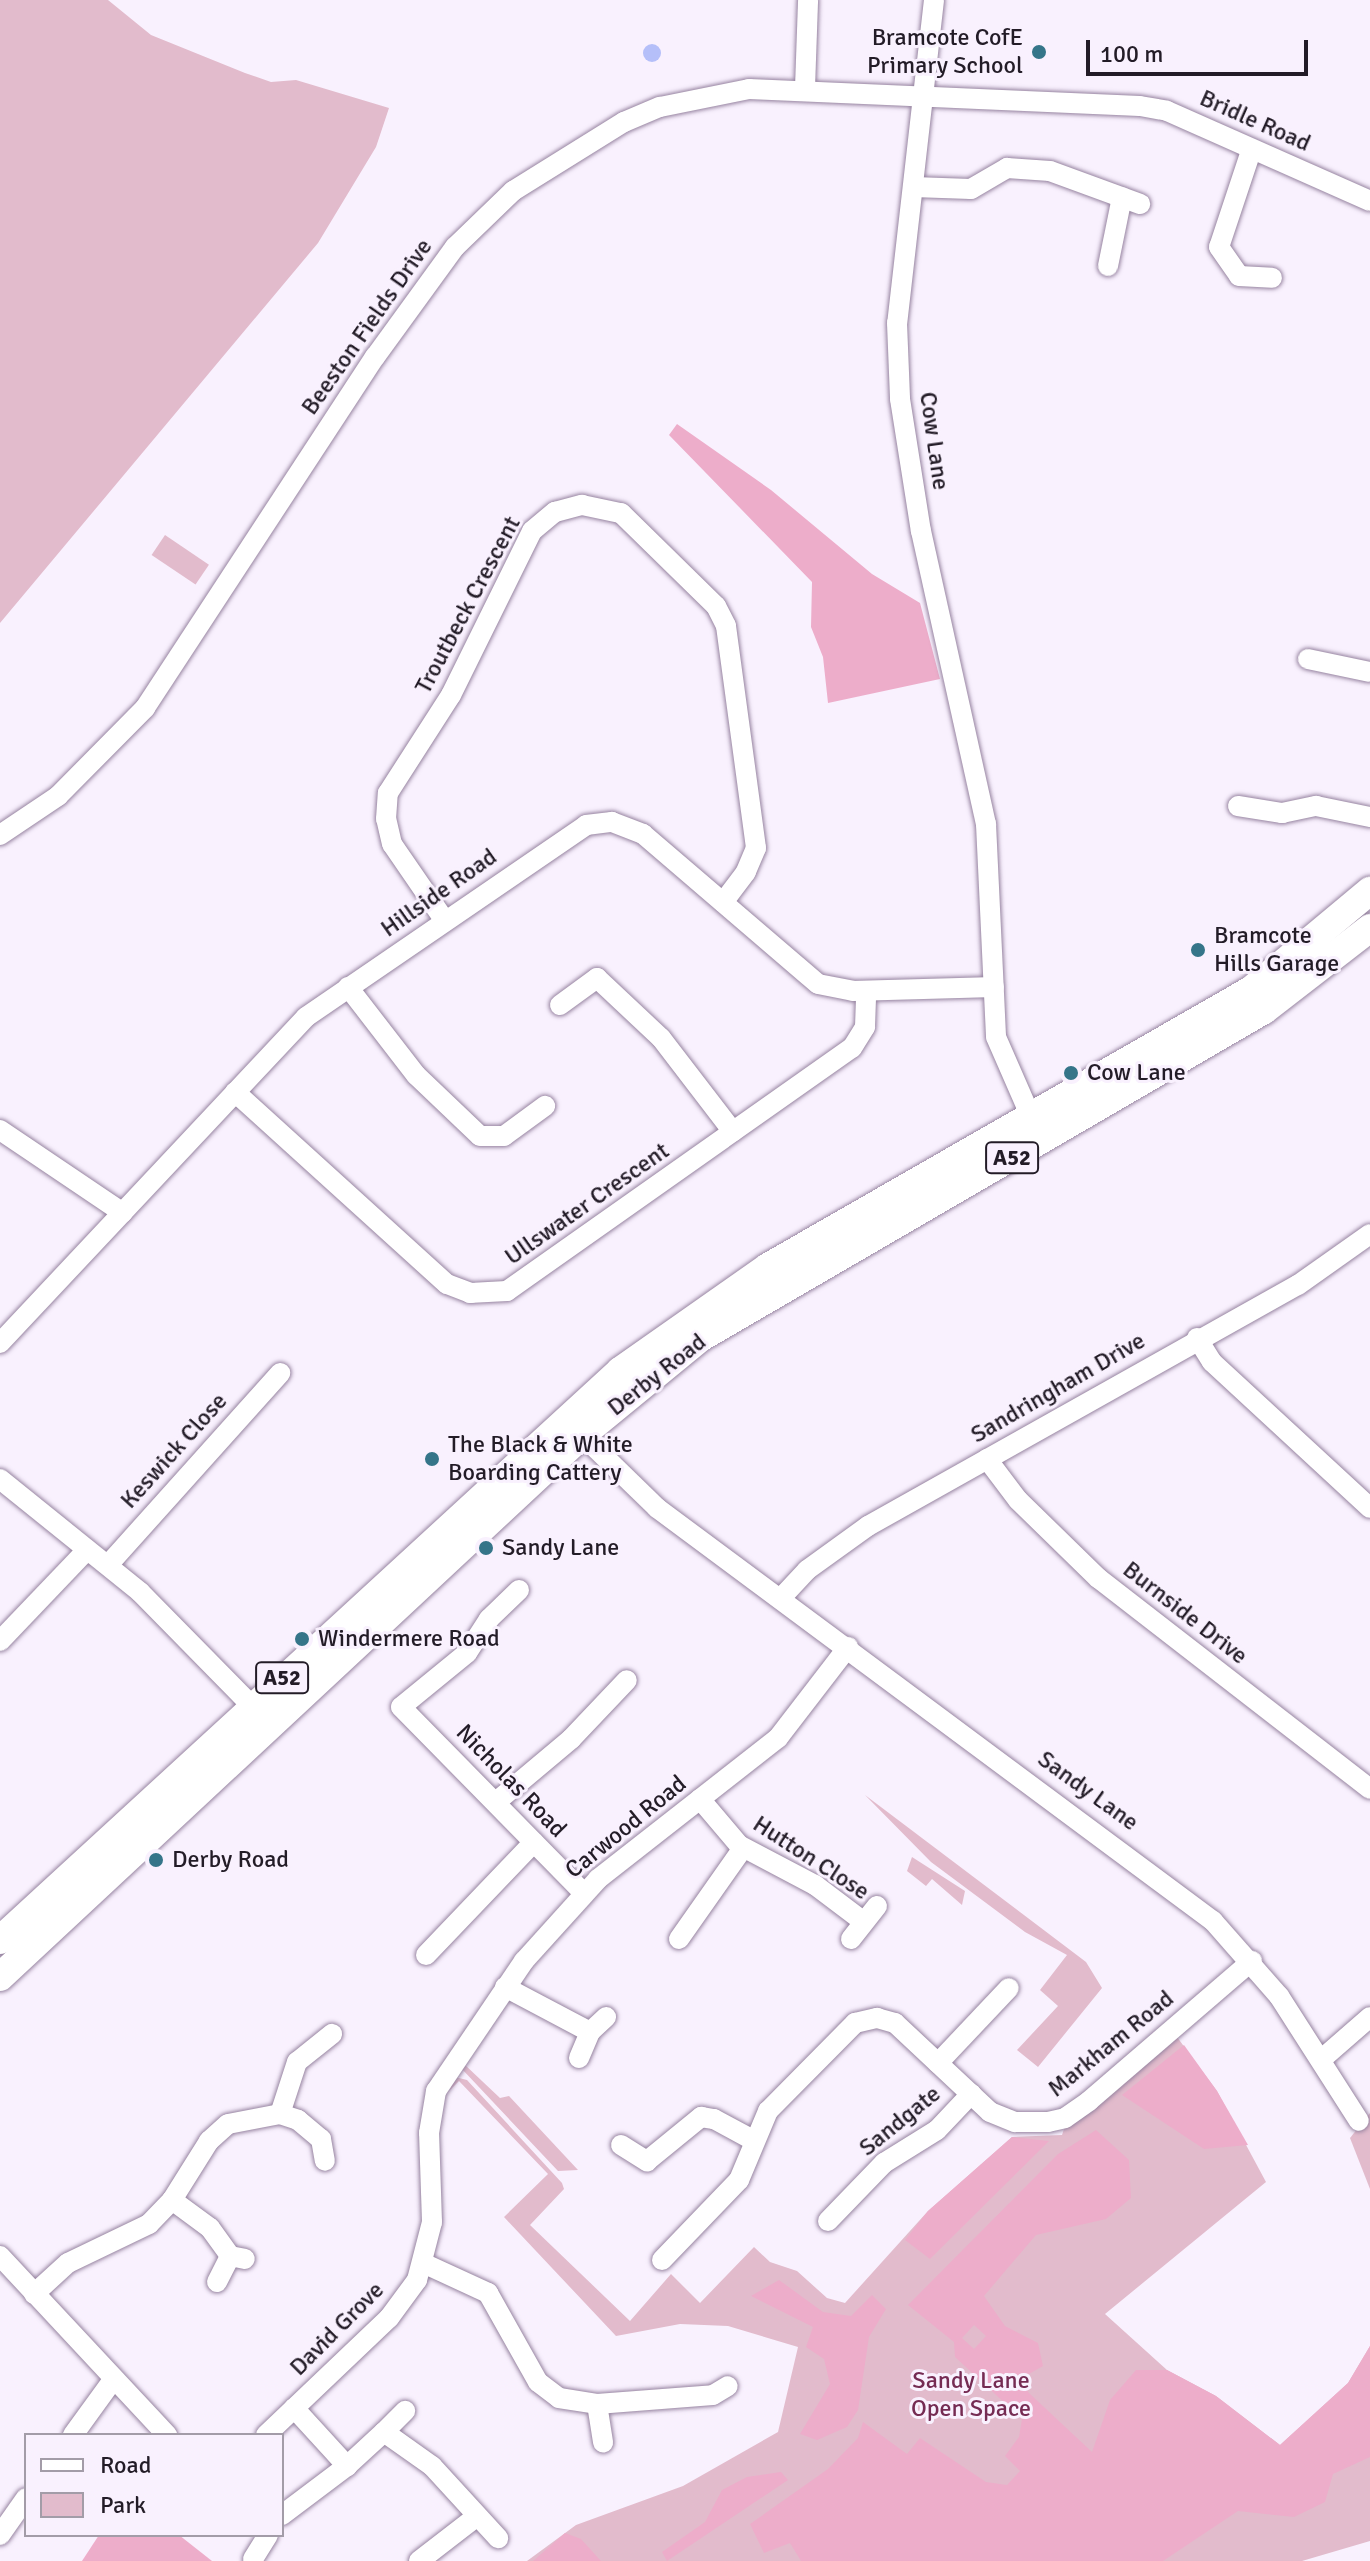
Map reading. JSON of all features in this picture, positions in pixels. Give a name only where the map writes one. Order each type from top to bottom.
[{"type":"highway","name":"Derby Road","points":[[0,1940],[620,1371],[768,1267],[1251,990],[1370,891]]},
{"type":"highway","name":"Derby Road","points":[[0,1977],[582,1435],[700,1338],[1264,1010],[1370,928]]},
{"type":"street","points":[[805,88],[808,0]]},
{"type":"street","name":"Cow Lane","points":[[934,0],[897,323],[900,399],[921,531],[986,824],[1000,1051],[1031,1117]]},
{"type":"street","name":"Beeston Fields Drive","points":[[0,835],[68,787],[145,708],[375,357],[479,222],[563,155],[660,107],[728,91],[805,88],[923,97]]},
{"type":"street","name":"Bridle Road","points":[[923,97],[1140,106],[1167,111],[1251,151],[1370,201]]},
{"type":"street","points":[[1251,151],[1219,247],[1239,276],[1272,278]]},
{"type":"street","points":[[913,187],[971,189],[1007,168],[1050,171],[1131,200],[1109,268]]},
{"type":"street","name":"Troutbeck Crescent","points":[[445,921],[392,844],[386,819],[388,793],[451,695],[532,531],[555,512],[582,505],[621,513],[716,606],[726,626],[756,848],[746,872],[723,902]]},
{"type":"street","points":[[1308,659],[1370,672]]},
{"type":"street","points":[[1238,806],[1282,813],[1316,806],[1370,817]]},
{"type":"street","name":"Hillside Road","points":[[0,1343],[306,1017],[567,835],[599,823],[628,825],[643,834],[818,984],[866,991],[994,987]]},
{"type":"street","points":[[560,1005],[597,978],[661,1038],[733,1132]]},
{"type":"street","points":[[348,987],[429,1090],[480,1136],[504,1136],[545,1106]]},
{"type":"street","name":"Ullswater Crescent","points":[[235,1092],[434,1274],[470,1293],[507,1291],[852,1048],[865,1027],[866,991]]},
{"type":"street","points":[[0,1130],[123,1213]]},
{"type":"street","name":"Sandringham Drive","points":[[781,1598],[807,1570],[868,1526],[1197,1338],[1298,1285],[1370,1234]]},
{"type":"street","points":[[1197,1338],[1238,1388],[1370,1508]]},
{"type":"street","name":"Keswick Close","points":[[108,1565],[180,1479],[280,1373]]},
{"type":"street","name":"Sandy Lane","points":[[582,1435],[657,1508],[1166,1881],[1252,1961],[1323,2058],[1359,2121]]},
{"type":"street","name":"Burnside Drive","points":[[987,1459],[1018,1500],[1098,1578],[1370,1789]]},
{"type":"street","points":[[0,1479],[108,1565],[193,1641],[252,1706]]},
{"type":"street","points":[[0,1641],[87,1550]]},
{"type":"street","name":"Nicholas Road","points":[[521,1620],[513,1597],[489,1619],[467,1653],[394,1702],[584,1893]]},
{"type":"street","name":"Carwood Road","points":[[452,2062],[505,1987],[584,1893],[778,1738],[848,1647]]},
{"type":"street","points":[[496,1802],[615,1706],[627,1680]]},
{"type":"street","name":"Hutton Close","points":[[700,1799],[743,1848],[815,1885],[864,1922]]},
{"type":"street","points":[[426,1955],[534,1842]]},
{"type":"street","points":[[679,1939],[743,1848]]},
{"type":"street","name":"Markham Road","points":[[662,2260],[739,2180],[753,2140],[776,2102],[855,2023],[877,2018],[895,2023],[990,2112],[1015,2122],[1065,2118],[1252,1961]]},
{"type":"street","points":[[505,1987],[590,2032]]},
{"type":"street","points":[[938,2063],[1009,1988]]},
{"type":"street","points":[[579,2058],[590,2032],[606,2017]]},
{"type":"street","points":[[1323,2058],[1370,2017]]},
{"type":"street","points":[[280,2114],[290,2073],[324,2047]]},
{"type":"street","name":"David Grove","points":[[268,2433],[389,2318],[423,2263],[432,2222],[431,2107],[452,2062]]},
{"type":"street","name":"Sandgate","points":[[828,2221],[884,2163],[937,2130],[971,2094]]},
{"type":"street","points":[[34,2294],[76,2258],[149,2224],[172,2200],[219,2130],[242,2118],[280,2114],[329,2133],[325,2161]]},
{"type":"street","points":[[621,2145],[647,2161],[701,2117],[714,2119],[753,2140]]},
{"type":"street","points":[[172,2200],[210,2228],[238,2257],[217,2282]]},
{"type":"street","points":[[0,2256],[165,2433]]},
{"type":"street","points":[[423,2263],[461,2277],[493,2299],[544,2389],[571,2402],[597,2404],[720,2397]]},
{"type":"street","points":[[74,2433],[113,2380]]},
{"type":"street","points":[[597,2404],[603,2443]]},
{"type":"street","points":[[294,2408],[347,2466]]},
{"type":"street","points":[[284,2513],[347,2466],[405,2411]]},
{"type":"street","points":[[384,2432],[432,2466],[498,2538]]},
{"type":"street","points":[[0,2535],[24,2501]]},
{"type":"street","points":[[419,2561],[476,2517]]},
{"type":"green space","points":[[0,0],[108,0],[151,35],[245,73],[271,82],[296,80],[389,108],[376,147],[318,243],[0,623]]},
{"type":"green space","points":[[165,535],[209,565],[196,585],[152,555]]},
{"type":"green space","points":[[865,1795],[1086,1962],[1102,1988],[1038,2067],[1017,2050],[1058,2006],[1040,1990],[1067,1955],[1025,1932],[931,1862]]},
{"type":"green space","points":[[912,1857],[965,1891],[962,1905],[932,1879],[926,1886],[907,1871]]},
{"type":"green space","name":"Sandy Lane Open Space","points":[[1177,2037],[1217,2091],[1266,2182],[1105,2314],[1167,2370],[1216,2396],[1280,2445],[1348,2383],[1370,2346],[1370,2541],[1302,2561],[527,2561],[576,2525],[683,2486],[778,2432],[798,2347],[728,2326],[680,2324],[616,2336],[504,2217],[548,2174],[459,2081],[449,2091],[455,2077],[467,2080],[562,2183],[564,2189],[530,2225],[630,2321],[671,2274],[700,2303],[754,2247],[770,2262],[797,2271],[827,2298],[845,2303],[928,2211],[1012,2137],[1062,2135],[1065,2126]]},
{"type":"green space","points":[[464,2064],[500,2098],[509,2096],[578,2170],[558,2171],[461,2068]]},
{"type":"green space","points":[[1370,2113],[1370,2189],[1350,2138]]},
{"type":"shaded area","points":[[677,424],[771,490],[872,574],[920,603],[940,679],[828,703],[823,657],[811,627],[812,582],[669,435]]},
{"type":"shaded area","points":[[1184,2045],[1217,2091],[1248,2145],[1204,2149],[1122,2095]]},
{"type":"shaded area","points":[[1096,2130],[1129,2160],[1131,2198],[1106,2219],[1036,2235],[984,2296],[1005,2326],[1038,2343],[1043,2366],[1020,2379],[1029,2393],[1092,2452],[1110,2400],[1136,2370],[1167,2370],[1216,2396],[1280,2445],[1348,2383],[1370,2346],[1370,2457],[1333,2474],[1325,2502],[1294,2517],[1238,2511],[1163,2561],[801,2561],[790,2543],[764,2553],[750,2524],[828,2469],[858,2438],[863,2422],[907,2454],[920,2438],[986,2482],[1007,2485],[1020,2471],[1005,2456],[1019,2437],[1022,2419],[955,2357],[954,2342],[908,2305],[1058,2154]],"holes":[[[974,2325],[986,2336],[974,2349],[962,2338]]]},
{"type":"shaded area","points":[[1012,2137],[1049,2141],[930,2259],[905,2240],[928,2211]]},
{"type":"shaded area","points":[[779,2280],[823,2312],[851,2316],[872,2295],[886,2309],[869,2337],[858,2410],[847,2427],[817,2440],[800,2434],[830,2384],[824,2359],[806,2347],[813,2327],[751,2296]]},
{"type":"shaded area","points":[[781,2472],[788,2480],[667,2561],[662,2552],[705,2522],[722,2490],[747,2477]]},
{"type":"shaded area","points":[[565,2533],[581,2539],[601,2561],[533,2561]]},
{"type":"shaded area","points":[[98,2537],[182,2537],[212,2561],[82,2561]]},
{"type":"water","points":[[652,44],[661,53],[652,62],[643,53]]},
{"type":"place","name":"Bramcote CofE Primary School","points":[[1039,52]]},
{"type":"place","name":"Bramcote Hills Garage","points":[[1198,950]]},
{"type":"place","name":"Cow Lane","points":[[1071,1073]]},
{"type":"place","name":"The Black & White Boarding Cattery","points":[[432,1459]]},
{"type":"place","name":"Sandy Lane","points":[[486,1548]]},
{"type":"place","name":"Windermere Road","points":[[302,1639]]},
{"type":"place","name":"Derby Road","points":[[156,1860]]}]
